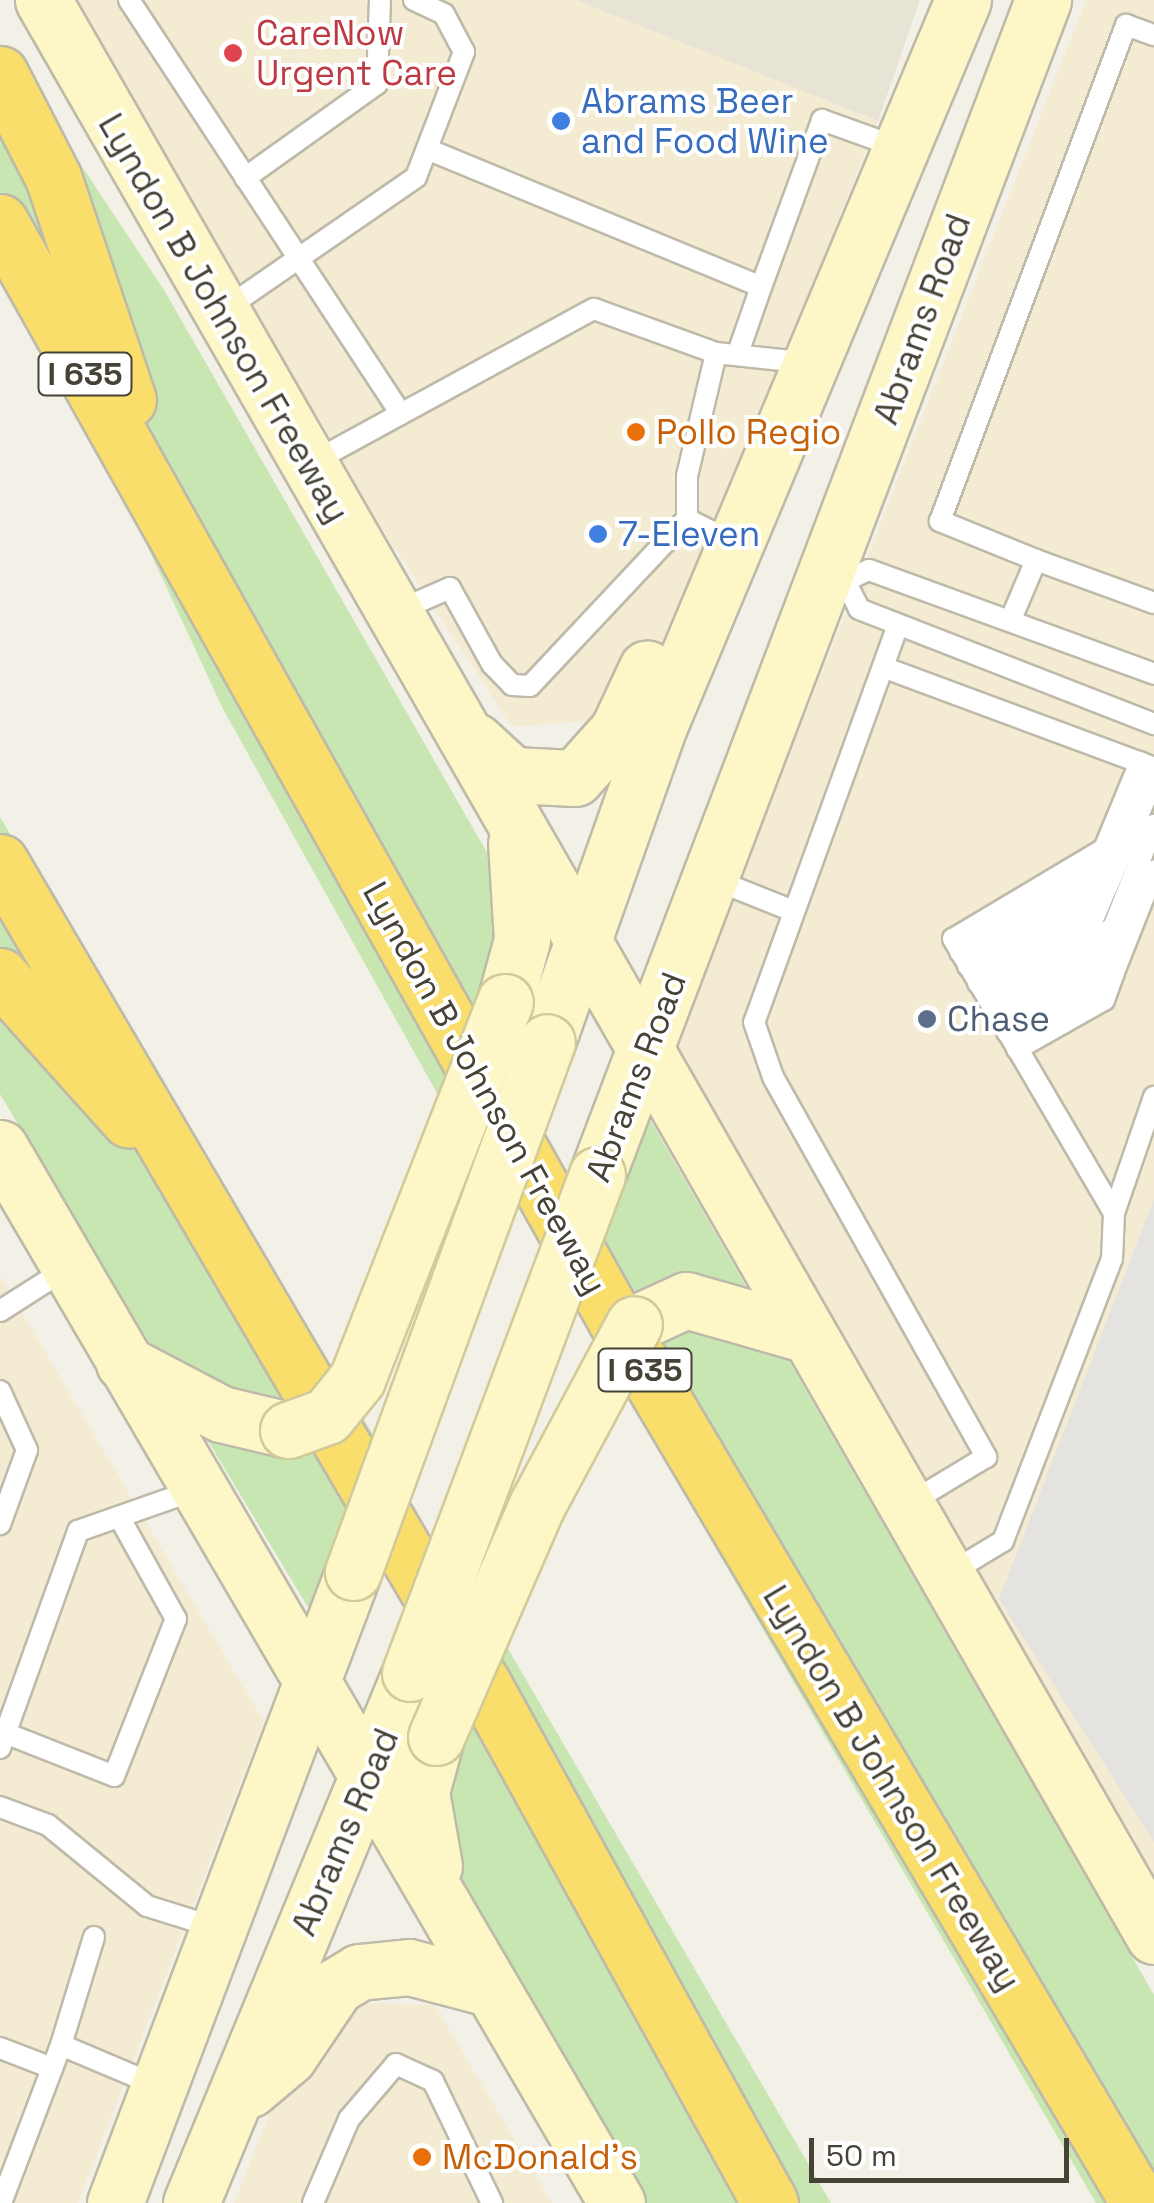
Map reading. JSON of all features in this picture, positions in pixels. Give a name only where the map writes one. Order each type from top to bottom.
[{"type":"highway","points":[[0,74],[53,177],[170,525]]},
{"type":"highway","name":"Lyndon B Johnson Freeway","points":[[0,222],[615,1319],[1139,2203]]},
{"type":"highway","points":[[0,862],[203,1199],[770,2203]]},
{"type":"highway","points":[[0,976],[203,1199]]},
{"type":"main road","name":"Lyndon B Johnson Freeway","points":[[43,0],[582,942],[644,1060],[808,1335],[1154,1936]]},
{"type":"main road","points":[[115,2203],[315,1684],[659,726],[816,366],[906,150],[963,0]]},
{"type":"main road","name":"Abrams Road","points":[[204,2197],[229,2106],[370,1778],[597,1175],[713,878],[837,578],[1043,0]]},
{"type":"main road","points":[[450,714],[512,775],[554,784],[588,768],[618,730],[700,526],[792,422]]},
{"type":"main road","points":[[124,1363],[221,1414],[288,1430],[326,1416],[357,1379],[504,1002],[522,940],[515,826]]},
{"type":"main road","points":[[0,1148],[196,1490],[370,1778],[485,1988],[616,2203]]},
{"type":"main road","points":[[441,1907],[421,1792],[436,1738],[537,1505],[634,1324],[686,1300],[808,1335]]},
{"type":"main road","points":[[229,2106],[288,2058],[336,1986],[359,1972],[424,1969],[485,1988]]},
{"type":"lane","points":[[129,0],[401,414]]},
{"type":"lane","points":[[245,178],[377,84],[380,0]]},
{"type":"lane","points":[[219,313],[416,177],[464,52],[444,14],[414,0]]},
{"type":"lane","points":[[1154,35],[1126,24],[940,520],[1154,604]]},
{"type":"lane","points":[[738,353],[822,120],[906,150]]},
{"type":"lane","points":[[427,149],[761,287]]},
{"type":"lane","points":[[309,464],[594,309],[716,353],[816,366]]},
{"type":"lane","points":[[393,613],[450,588],[492,664],[512,685],[530,686],[700,526],[687,476],[716,353]]},
{"type":"lane","points":[[1011,619],[1036,560]]},
{"type":"lane","points":[[1154,674],[870,570],[837,578],[859,610],[1154,724]]},
{"type":"lane","points":[[898,626],[754,1022],[757,1044],[986,1457],[904,1506]]},
{"type":"lane","points":[[883,666],[1149,770]]},
{"type":"lane","points":[[1114,1213],[952,938],[1104,849],[1149,770]]},
{"type":"lane","points":[[988,1000],[1107,887],[1149,770]]},
{"type":"lane","points":[[988,1000],[1113,928],[1154,825]]},
{"type":"lane","points":[[988,1000],[1114,972],[1154,871]]},
{"type":"lane","points":[[713,878],[794,911]]},
{"type":"lane","points":[[944,1577],[1003,1541],[1112,1259],[1114,1213],[1154,1097]]},
{"type":"lane","points":[[0,1311],[70,1266]]},
{"type":"lane","points":[[0,1390],[27,1450],[0,1524]]},
{"type":"lane","points":[[121,1520],[176,1620],[114,1776],[3,1741],[78,1532],[121,1520],[196,1490]]},
{"type":"lane","points":[[0,1807],[48,1825],[147,1906],[222,1930]]},
{"type":"lane","points":[[1,2203],[61,2046],[94,1938]]},
{"type":"lane","points":[[61,2046],[161,2087]]},
{"type":"lane","points":[[0,2048],[52,2068]]},
{"type":"lane","points":[[313,2203],[348,2119],[396,2064],[432,2081],[495,2201]]},
{"type":"shaded area","points":[[37,0],[575,0],[878,121],[637,717],[512,727]]},
{"type":"shaded area","points":[[575,0],[920,0],[878,121]]},
{"type":"shaded area","points":[[1086,0],[1154,0],[1154,1910],[661,1082]]},
{"type":"shaded area","points":[[1154,1199],[1154,1842],[999,1599]]},
{"type":"shaded area","points":[[0,1275],[264,1722],[78,2203],[0,2203]]},
{"type":"shaded area","points":[[314,2001],[435,2005],[552,2203],[234,2203]]},
{"type":"green space","points":[[0,43],[164,290],[558,976],[487,1183],[223,709],[0,229]]},
{"type":"green space","points":[[0,817],[384,1453],[315,1619],[0,1094]]},
{"type":"green space","points":[[641,1104],[1154,1995],[1154,2203],[1096,2203],[567,1292]]},
{"type":"green space","points":[[461,1568],[831,2203],[644,2203],[385,1756]]},
{"type":"place","name":"CareNow Urgent Care","points":[[233,53]]},
{"type":"place","name":"Abrams Beer and Food Wine","points":[[561,121]]},
{"type":"place","name":"Pollo Regio","points":[[636,432]]},
{"type":"place","name":"7-Eleven","points":[[598,534]]},
{"type":"place","name":"Chase","points":[[927,1019]]},
{"type":"place","name":"McDonald's","points":[[422,2157]]}]
